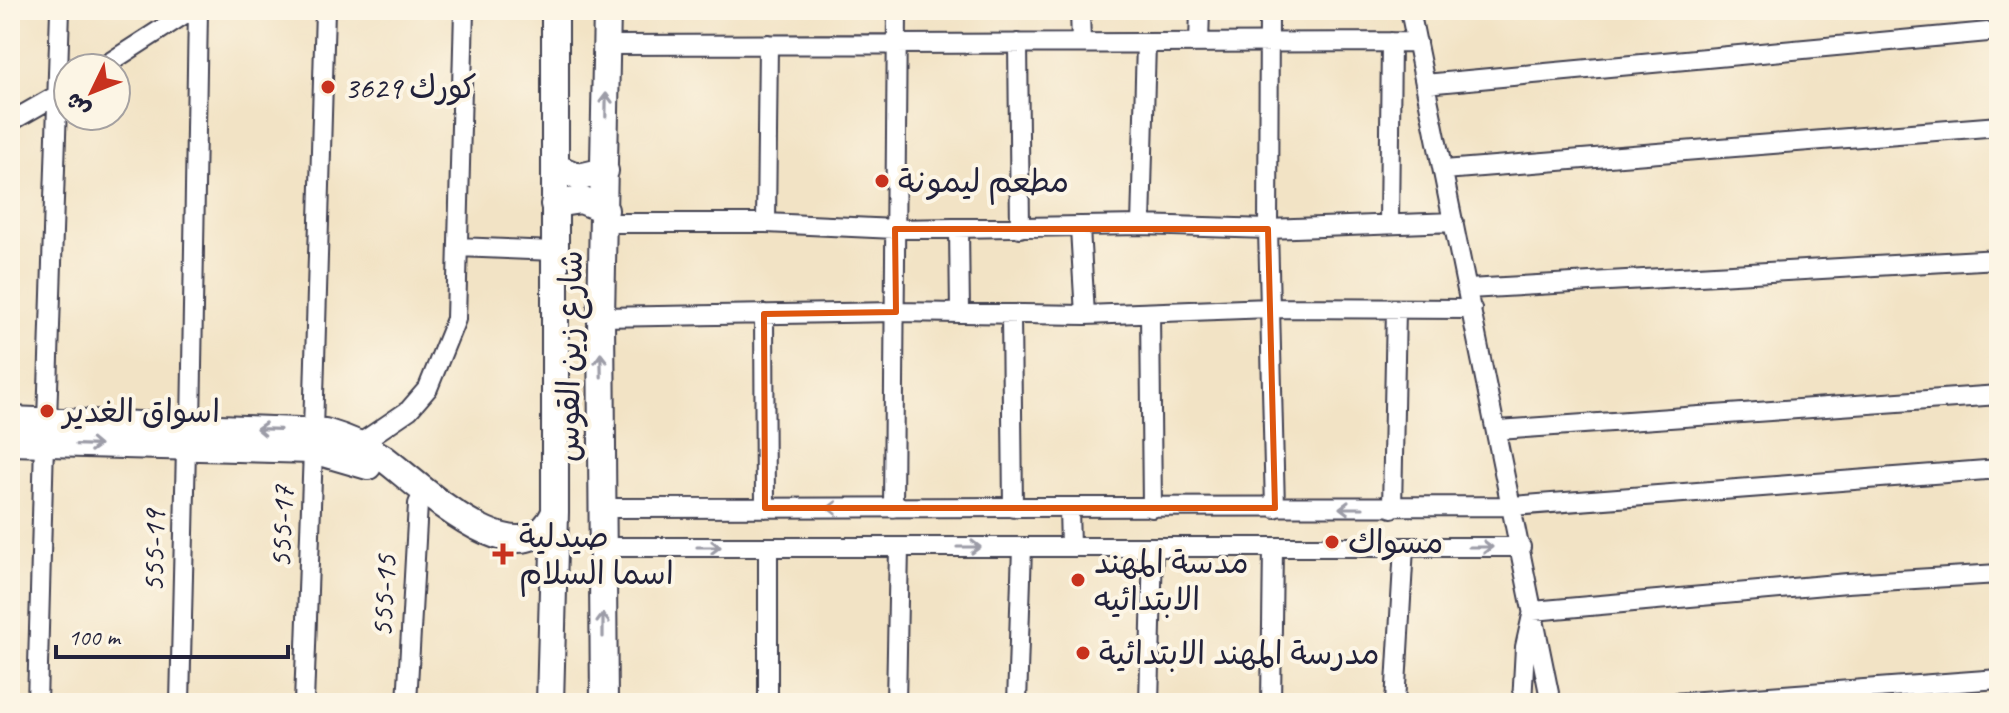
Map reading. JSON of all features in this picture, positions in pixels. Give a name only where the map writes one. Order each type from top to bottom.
[{"type":"main road","name":"شارع زين القوس","points":[[550,703],[555,512],[555,10]]},
{"type":"main road","name":"شارع زين القوس","points":[[604,703],[601,317],[607,10]]},
{"type":"main road","points":[[555,167],[579,177],[605,171]]},
{"type":"main road","points":[[554,204],[581,200],[605,217]]},
{"type":"main road","points":[[10,420],[46,432],[313,440],[357,452],[420,498],[514,540],[540,533],[555,512]]},
{"type":"main road","points":[[10,442],[46,432]]},
{"type":"main road","points":[[420,498],[460,532],[523,556],[552,574]]},
{"type":"street","points":[[60,10],[62,52]]},
{"type":"street","points":[[126,52],[191,10]]},
{"type":"street","name":"555-19","points":[[180,703],[198,10]]},
{"type":"street","name":"555-17","points":[[304,703],[325,10]]},
{"type":"street","points":[[357,452],[409,410],[428,388],[456,319],[464,10]]},
{"type":"street","points":[[893,508],[897,10]]},
{"type":"street","points":[[1080,10],[1081,43]]},
{"type":"street","points":[[1199,43],[1200,10]]},
{"type":"street","points":[[1269,10],[1268,229],[1275,508]]},
{"type":"street","points":[[1410,10],[1498,430],[1551,703]]},
{"type":"street","points":[[1425,84],[1999,31]]},
{"type":"street","points":[[1389,223],[1391,42]]},
{"type":"street","points":[[607,45],[1417,42]]},
{"type":"street","points":[[1018,43],[1020,228]]},
{"type":"street","points":[[1141,225],[1146,43]]},
{"type":"street","points":[[766,223],[768,44]]},
{"type":"street","points":[[10,122],[52,98]]},
{"type":"street","points":[[1444,170],[1999,126]]},
{"type":"street","points":[[37,703],[61,132]]},
{"type":"street","points":[[605,217],[895,229],[1141,225],[1268,229],[1454,222]]},
{"type":"street","points":[[959,228],[960,313]]},
{"type":"street","points":[[1080,228],[1085,315]]},
{"type":"street","points":[[458,247],[554,251]]},
{"type":"street","points":[[1468,289],[1999,259]]},
{"type":"street","points":[[601,317],[896,312],[1085,315],[1270,308],[1472,309]]},
{"type":"street","points":[[1392,508],[1396,309]]},
{"type":"street","points":[[1150,313],[1152,508]]},
{"type":"street","points":[[764,314],[765,508]]},
{"type":"street","points":[[1011,314],[1013,508]]},
{"type":"street","points":[[1498,430],[1999,395]]},
{"type":"street","points":[[603,508],[1513,506],[1999,469]]},
{"type":"street","name":"555-15","points":[[407,703],[420,498]]},
{"type":"street","points":[[1069,508],[1070,547]]},
{"type":"street","points":[[603,547],[1521,547]]},
{"type":"street","points":[[768,547],[768,703]]},
{"type":"street","points":[[896,703],[899,547]]},
{"type":"street","points":[[1017,703],[1022,547]]},
{"type":"street","points":[[1149,703],[1153,547]]},
{"type":"street","points":[[1271,703],[1273,547]]},
{"type":"street","points":[[1395,703],[1404,547]]},
{"type":"street","points":[[1533,611],[1847,583],[1999,574]]},
{"type":"street","points":[[1522,703],[1525,647],[1533,611]]},
{"type":"street","points":[[1674,703],[1999,679]]},
{"type":"highlighted area","points":[[895,229],[1268,229],[1275,508],[765,508],[764,314],[896,312]]},
{"type":"place","name":"كورك 3629","points":[[328,87]]},
{"type":"place","name":"مطعم ليمونة","points":[[882,181]]},
{"type":"place","name":"اسواق الغدير","points":[[47,411]]},
{"type":"place","name":"مسواك","points":[[1332,542]]},
{"type":"place","name":"صيدلية اسما السلام","points":[[503,554]]},
{"type":"place","name":"مدسة المهند الابتدائيه","points":[[1078,580]]},
{"type":"place","name":"مدرسة المهند الابتدائية","points":[[1083,653]]}]
